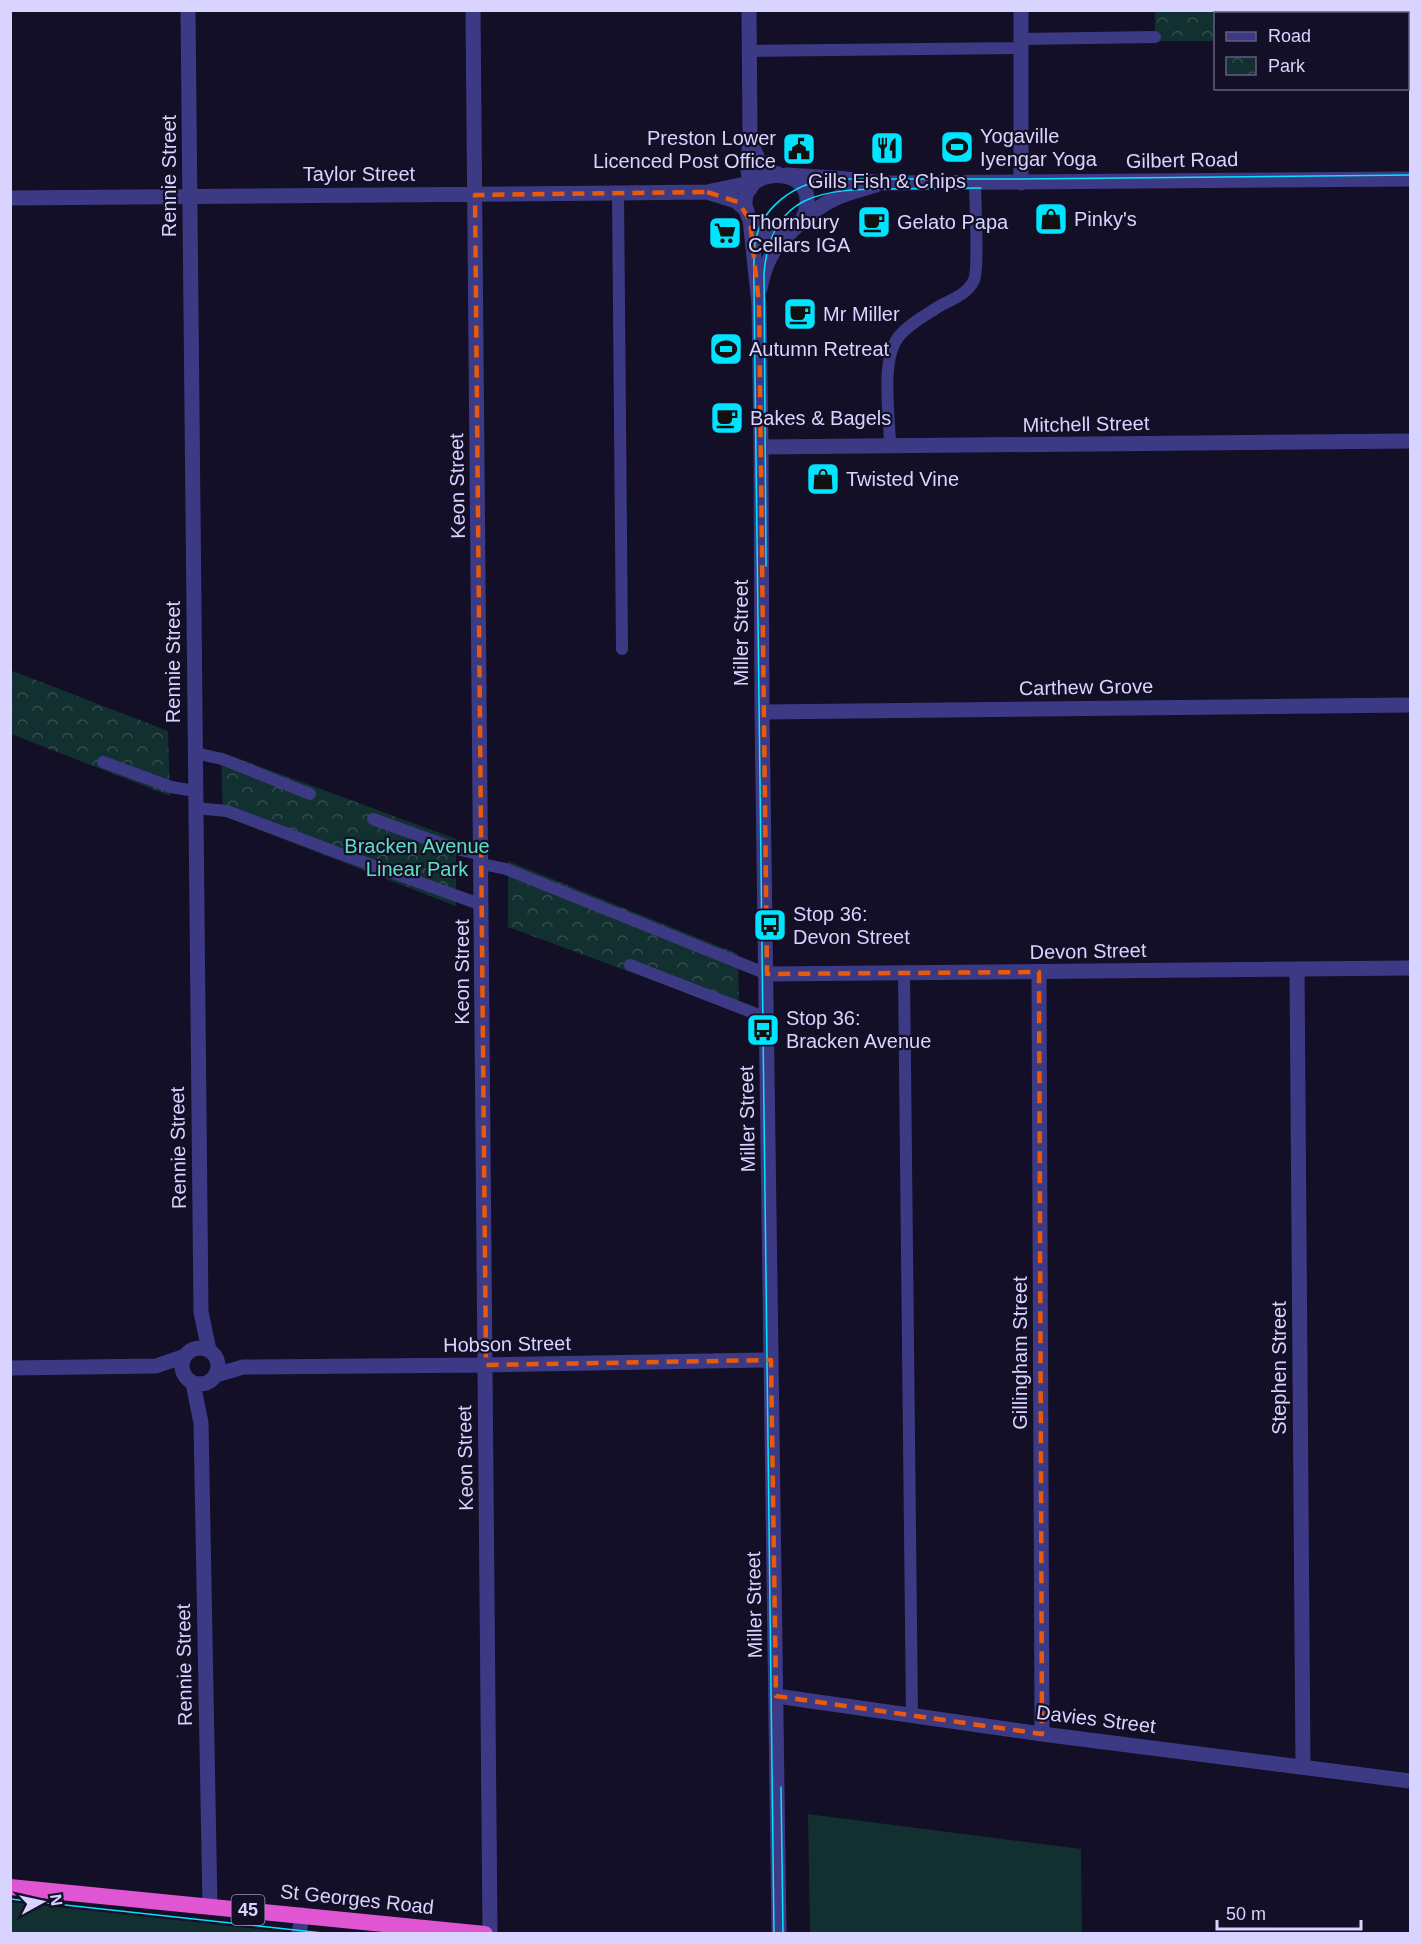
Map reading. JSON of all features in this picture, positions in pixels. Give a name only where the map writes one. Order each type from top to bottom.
[{"type":"highway","name":"St Georges Road","points":[[10,1887],[485,1934]]},
{"type":"street","name":"Rennie Street","points":[[188,10],[201,1312],[213,1354]]},
{"type":"street","name":"Keon Street","points":[[473,10],[490,1934]]},
{"type":"street","points":[[749,10],[748,171],[751,188]]},
{"type":"street","points":[[1021,10],[1021,183]]},
{"type":"street","points":[[750,133],[754,154],[760,166],[767,171],[780,174],[798,183],[805,195],[806,210],[795,228],[783,234],[768,234],[759,230],[748,216],[746,200],[751,188],[763,177],[780,174]]},
{"type":"street","name":"Gilbert Road","points":[[780,174],[882,183],[1410,179]]},
{"type":"street","name":"Gilbert Road","points":[[795,228],[828,200],[882,183]]},
{"type":"street","name":"Taylor Street","points":[[10,198],[707,192],[740,185],[751,188]]},
{"type":"street","name":"Taylor Street","points":[[707,192],[736,201],[748,216]]},
{"type":"street","name":"Miller Street","points":[[748,216],[759,304],[762,712],[779,1934]]},
{"type":"street","name":"Miller Street","points":[[759,304],[764,273],[772,253],[782,239],[795,228]]},
{"type":"street","name":"Mitchell Street","points":[[761,447],[1410,441]]},
{"type":"street","name":"Carthew Grove","points":[[762,712],[1410,705]]},
{"type":"street","name":"Devon Street","points":[[767,974],[1410,968]]},
{"type":"street","name":"Stephen Street","points":[[1297,969],[1303,1767]]},
{"type":"street","name":"Gillingham Street","points":[[1039,972],[1042,1734]]},
{"type":"street","name":"Rennie Street","points":[[188,1353],[201,1312]]},
{"type":"street","points":[[10,1368],[156,1366],[200,1347],[213,1354],[219,1366],[213,1379],[201,1384],[156,1366]]},
{"type":"street","points":[[188,1353],[182,1367],[189,1380]]},
{"type":"street","name":"Hobson Street","points":[[213,1354],[243,1367]]},
{"type":"street","name":"Hobson Street","points":[[213,1379],[243,1367],[771,1360]]},
{"type":"street","name":"Rennie Street","points":[[201,1423],[213,1379]]},
{"type":"street","name":"Rennie Street","points":[[189,1380],[201,1423],[210,1906]]},
{"type":"street","name":"Davies Street","points":[[776,1696],[1042,1734],[1410,1781]]},
{"type":"street","points":[[299,1934],[302,1915]]},
{"type":"lane","points":[[749,51],[1155,37]]},
{"type":"lane","points":[[890,446],[888,363],[892,348],[900,335],[913,325],[967,291],[976,277],[975,183]]},
{"type":"lane","points":[[618,193],[622,649]]},
{"type":"lane","points":[[195,753],[222,759],[309,794]]},
{"type":"lane","points":[[104,762],[171,787],[195,791]]},
{"type":"lane","points":[[195,808],[227,811],[482,905]]},
{"type":"lane","points":[[373,819],[482,859],[767,974]]},
{"type":"lane","points":[[630,965],[767,1018]]},
{"type":"lane","points":[[904,973],[912,1716]]},
{"type":"highlighted area","points":[[707,192],[738,202],[750,220],[759,304],[767,974],[1039,972],[1042,1734],[776,1696],[771,1360],[486,1365],[475,195]]},
{"type":"green space","points":[[1385,10],[1385,12],[1214,12],[1214,41],[1155,41],[1155,11]]},
{"type":"green space","points":[[10,670],[168,731],[170,796],[11,734]]},
{"type":"green space","name":"Bracken Avenue Linear Park","points":[[221,752],[456,839],[456,906],[223,816]]},
{"type":"green space","name":"Bracken Avenue Linear Park","points":[[508,861],[738,954],[739,1012],[508,927]]},
{"type":"green space","points":[[808,1814],[1081,1849],[1082,1933],[810,1933]]},
{"type":"green space","points":[[11,1902],[285,1932],[285,1934],[11,1933]]},
{"type":"tram line","points":[[774,1934],[754,273],[758,230],[772,208],[781,199],[804,186],[829,179],[1410,175]]},
{"type":"tram line","points":[[766,566],[764,273],[769,246],[777,226],[789,211],[804,201],[823,194],[866,189],[981,188]]},
{"type":"tram line","points":[[781,1787],[783,1934]]},
{"type":"tram line","points":[[10,1899],[332,1934]]},
{"type":"place","name":"Yogaville Iyengar Yoga","points":[[957,147]]},
{"type":"place","name":"Gills Fish & Chips","points":[[887,148]]},
{"type":"place","name":"Preston Lower Licenced Post Office","points":[[799,149]]},
{"type":"place","name":"Pinky's","points":[[1051,219]]},
{"type":"place","name":"Gelato Papa","points":[[874,222]]},
{"type":"place","name":"Thornbury Cellars IGA","points":[[725,233]]},
{"type":"place","name":"Mr Miller","points":[[800,314]]},
{"type":"place","name":"Autumn Retreat","points":[[726,349]]},
{"type":"place","name":"Bakes & Bagels","points":[[727,418]]},
{"type":"place","name":"Twisted Vine","points":[[823,479]]},
{"type":"place","name":"Stop 36: Devon Street","points":[[770,925]]},
{"type":"place","name":"Stop 36: Bracken Avenue","points":[[763,1030]]}]
